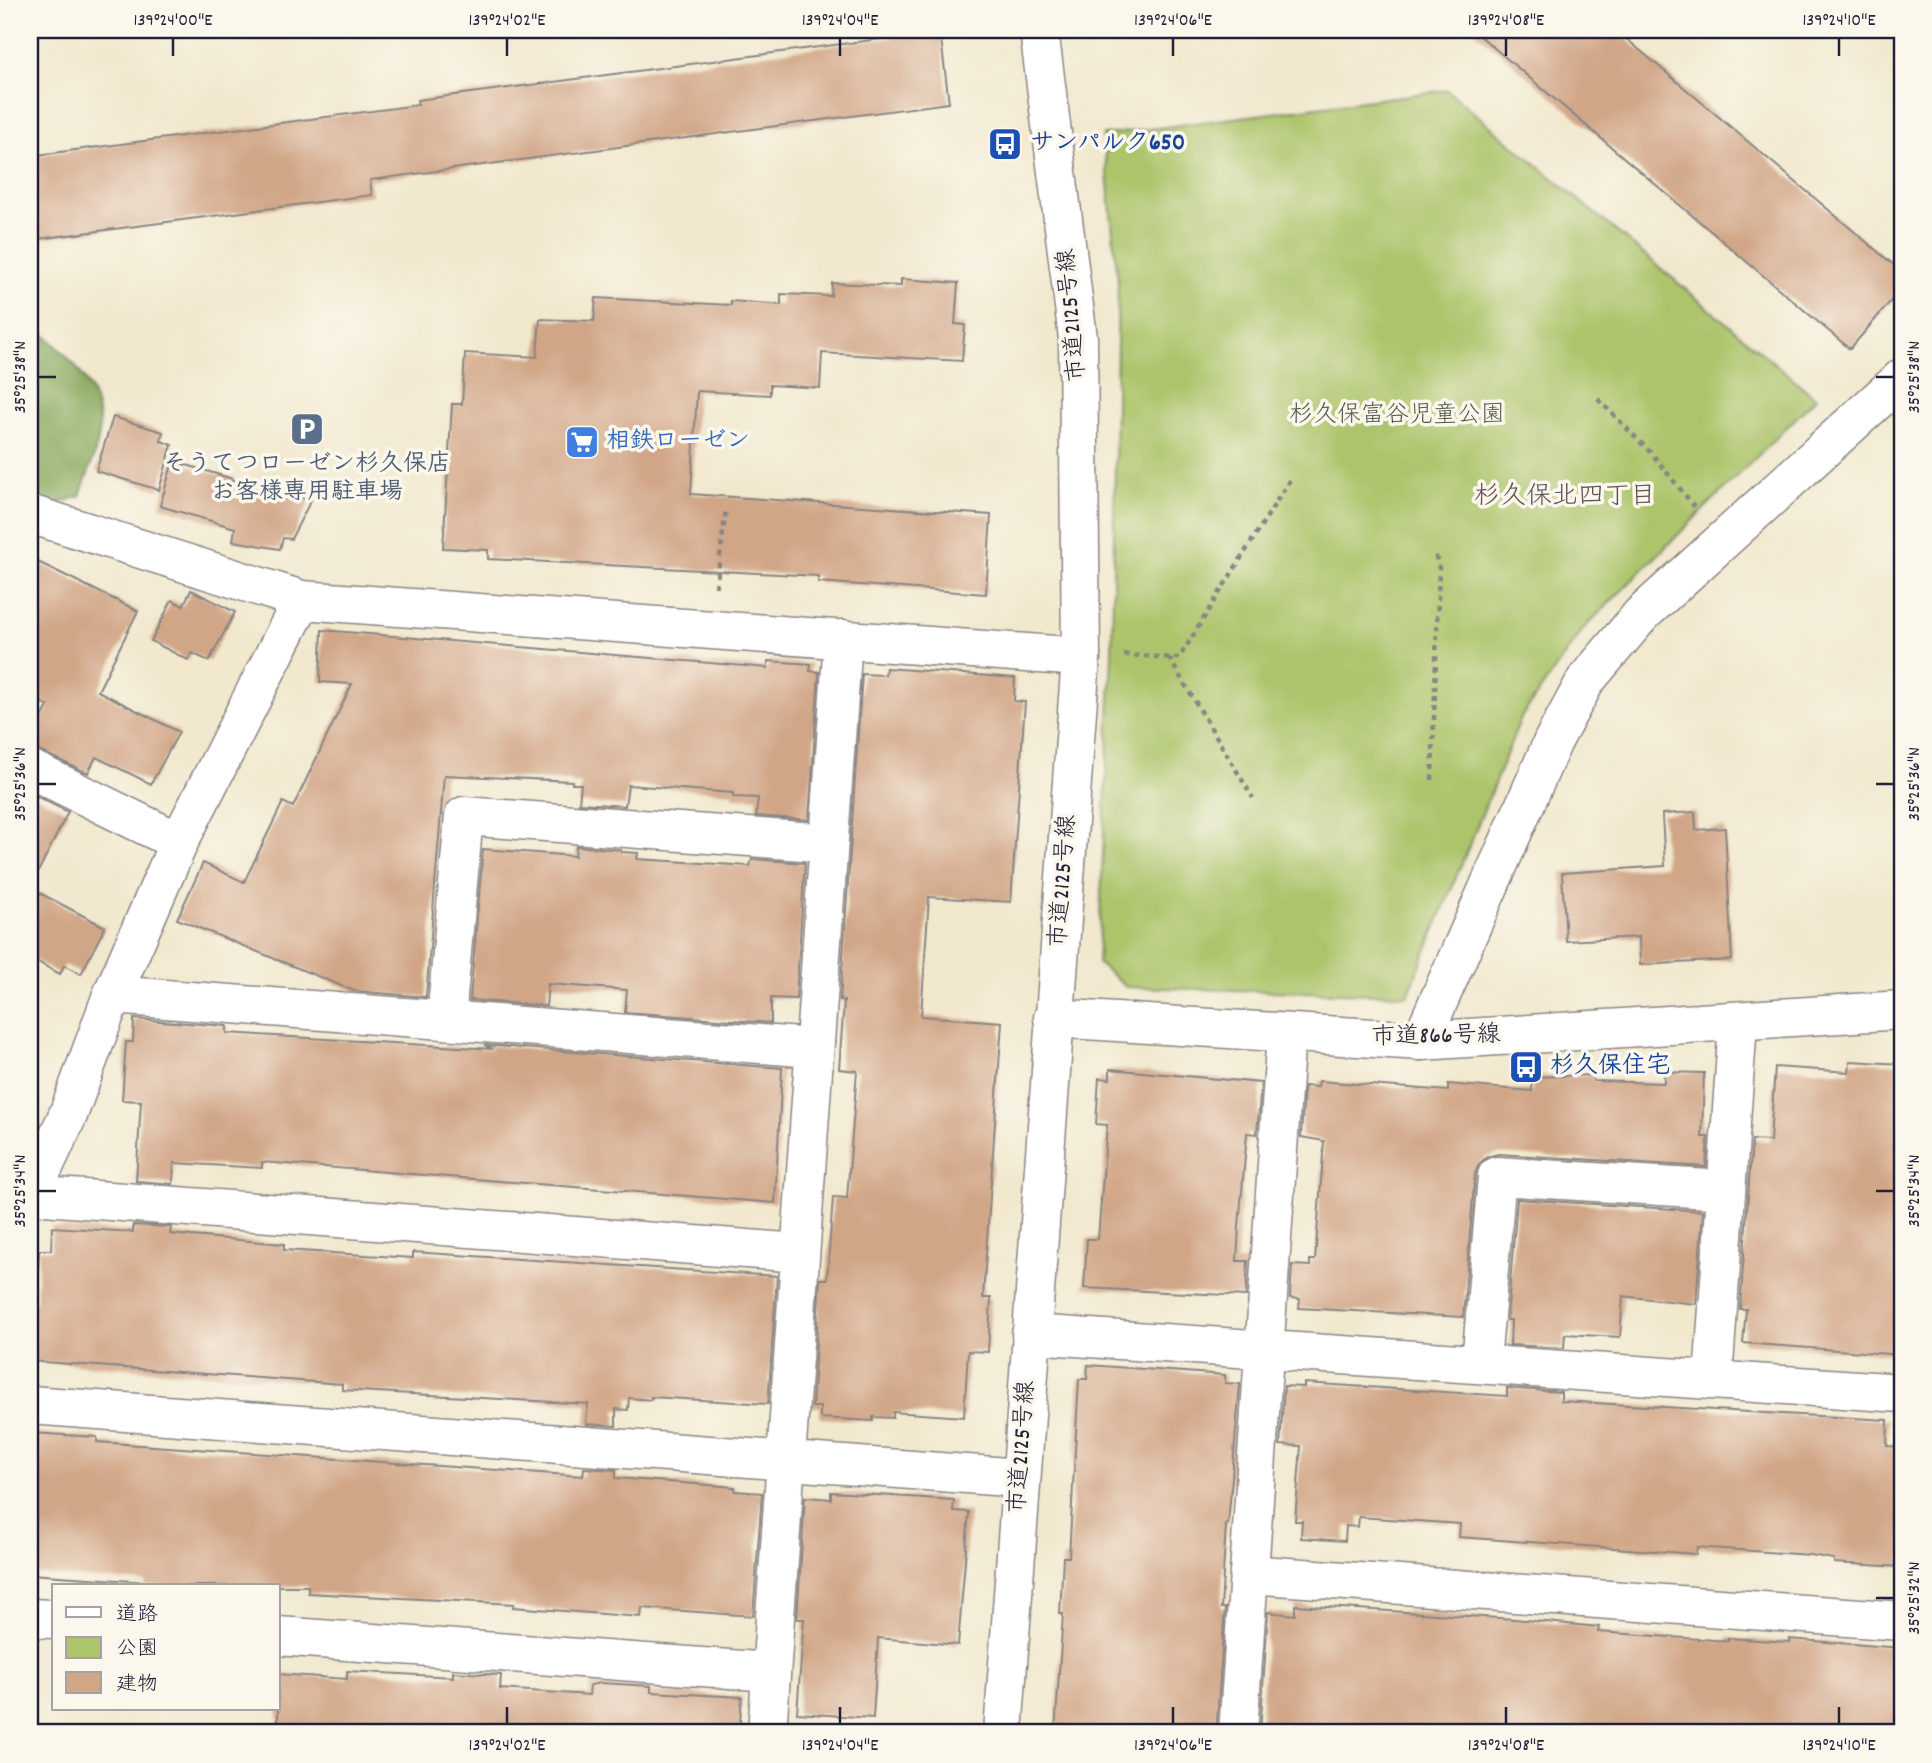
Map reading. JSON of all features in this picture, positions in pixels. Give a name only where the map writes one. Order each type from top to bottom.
[{"type":"street","name":"市道2125号線","points":[[1003,1733],[1053,1018],[1097,656],[1078,338],[1039,30]]},
{"type":"street","points":[[1421,1041],[1553,741],[1586,680],[1641,615],[1902,378]]},
{"type":"street","points":[[30,514],[302,600],[1097,656]]},
{"type":"street","points":[[302,600],[179,842],[112,995],[68,1115],[30,1196],[800,1253]]},
{"type":"street","points":[[767,1733],[843,639]]},
{"type":"street","points":[[30,769],[179,842]]},
{"type":"street","points":[[446,1020],[464,816],[829,843]]},
{"type":"street","points":[[112,995],[814,1048]]},
{"type":"street","name":"市道866号線","points":[[1053,1018],[1421,1041],[1738,1023],[1902,1010]]},
{"type":"street","points":[[1713,1379],[1738,1023]]},
{"type":"street","points":[[1238,1733],[1286,1033]]},
{"type":"street","points":[[1481,1363],[1497,1176],[1726,1190]]},
{"type":"street","points":[[1031,1334],[1902,1393]]},
{"type":"street","points":[[30,1405],[1021,1478]]},
{"type":"street","points":[[1249,1574],[1902,1621]]},
{"type":"street","points":[[30,1618],[52,1619]]},
{"type":"street","points":[[280,1636],[771,1672]]},
{"type":"path","points":[[1598,399],[1653,455],[1700,513]]},
{"type":"path","points":[[1097,656],[1179,658],[1291,478]]},
{"type":"path","points":[[717,576],[726,510]]},
{"type":"path","points":[[1432,780],[1439,568],[1435,553]]},
{"type":"path","points":[[1169,657],[1253,798]]},
{"type":"green space","name":"杉久保富谷児童公園","points":[[1447,90],[1816,398],[1584,628],[1522,716],[1408,995],[1126,987],[1098,963],[1112,654],[1118,281],[1103,135]]},
{"type":"green space","points":[[30,322],[78,370],[95,399],[99,415],[96,449],[80,496],[53,505],[30,503]]},
{"type":"building","points":[[1473,30],[1616,30],[1902,272],[1902,288],[1850,349]]},
{"type":"building","points":[[940,31],[949,103],[370,180],[372,195],[30,240],[30,156],[418,105],[417,100]]},
{"type":"building","points":[[901,279],[958,283],[955,324],[965,325],[962,361],[822,353],[820,388],[770,385],[770,395],[697,391],[691,494],[991,515],[986,594],[818,582],[818,576],[488,559],[488,550],[443,548],[452,404],[462,404],[465,353],[537,357],[540,319],[594,321],[596,298],[731,305],[731,301],[781,305],[781,294],[831,296],[832,283],[901,286]]},
{"type":"building","points":[[113,417],[163,432],[161,441],[172,445],[159,490],[96,471]]},
{"type":"building","points":[[173,461],[233,479],[231,484],[311,500],[291,539],[283,538],[280,549],[233,541],[235,528],[160,506]]},
{"type":"building","points":[[30,558],[138,611],[98,691],[179,732],[151,784],[96,757],[88,773],[30,747],[30,741],[48,706],[30,696]]},
{"type":"building","points":[[191,590],[235,612],[209,661],[192,653],[188,660],[151,641],[172,600],[183,606]]},
{"type":"building","points":[[322,630],[768,668],[768,661],[811,664],[810,671],[819,672],[809,820],[756,816],[758,798],[733,797],[733,793],[628,785],[625,806],[579,803],[581,784],[572,784],[572,781],[444,775],[426,997],[354,991],[177,919],[203,863],[244,882],[283,802],[293,807],[352,684],[320,682]]},
{"type":"building","points":[[886,668],[1015,678],[1014,701],[1025,702],[1011,902],[929,897],[921,1016],[1002,1022],[983,1298],[991,1298],[988,1352],[968,1351],[964,1417],[893,1412],[893,1418],[873,1417],[873,1421],[820,1418],[820,1407],[812,1407],[820,1279],[827,1279],[833,1197],[847,1198],[857,1071],[839,1069],[844,1001],[840,1000],[862,674],[885,675]]},
{"type":"building","points":[[30,793],[68,812],[30,888]]},
{"type":"building","points":[[1695,812],[1696,830],[1725,828],[1732,960],[1640,965],[1639,937],[1566,941],[1562,873],[1665,866],[1662,814]]},
{"type":"building","points":[[576,846],[638,853],[637,859],[750,866],[752,859],[805,863],[796,999],[771,998],[771,1023],[625,1012],[627,990],[548,984],[546,1006],[470,1000],[483,849],[575,856]]},
{"type":"building","points":[[30,888],[105,927],[81,974],[64,965],[60,974],[30,958]]},
{"type":"building","points":[[134,1019],[227,1026],[227,1033],[493,1049],[484,1045],[782,1068],[775,1203],[262,1162],[262,1168],[174,1163],[173,1184],[136,1181],[141,1101],[122,1100],[126,1042],[133,1042]]},
{"type":"building","points":[[1850,1061],[1902,1064],[1902,1355],[1743,1343],[1746,1309],[1740,1309],[1752,1140],[1770,1141],[1775,1067],[1849,1072]]},
{"type":"building","points":[[1110,1069],[1261,1083],[1257,1134],[1247,1133],[1239,1226],[1237,1261],[1248,1261],[1246,1296],[1084,1288],[1087,1239],[1098,1239],[1107,1125],[1096,1124],[1099,1078],[1110,1079]]},
{"type":"building","points":[[1664,1072],[1704,1073],[1702,1137],[1708,1137],[1706,1167],[1498,1154],[1487,1157],[1479,1164],[1475,1174],[1463,1317],[1299,1308],[1300,1299],[1290,1298],[1292,1265],[1310,1266],[1310,1260],[1315,1260],[1324,1141],[1301,1137],[1304,1086],[1318,1087],[1319,1081],[1448,1091],[1448,1084],[1532,1091],[1532,1077],[1593,1075],[1593,1081],[1664,1083]]},
{"type":"building","points":[[1517,1199],[1703,1211],[1696,1304],[1623,1296],[1620,1337],[1565,1334],[1564,1348],[1510,1345],[1511,1320],[1507,1320]]},
{"type":"building","points":[[133,1225],[171,1227],[170,1234],[284,1244],[284,1250],[413,1258],[413,1252],[777,1276],[768,1404],[629,1398],[628,1410],[616,1409],[616,1426],[586,1424],[588,1404],[342,1390],[342,1384],[30,1361],[30,1304],[36,1304],[39,1250],[51,1250],[52,1227],[133,1232]]},
{"type":"building","points":[[1088,1365],[1225,1375],[1225,1383],[1240,1384],[1226,1524],[1221,1608],[1225,1608],[1216,1733],[1055,1733],[1063,1614],[1060,1614],[1063,1557],[1069,1557],[1079,1379],[1087,1379]]},
{"type":"building","points":[[1304,1383],[1507,1396],[1507,1388],[1561,1392],[1561,1401],[1888,1420],[1887,1446],[1900,1447],[1898,1509],[1902,1509],[1902,1567],[1834,1563],[1834,1559],[1811,1555],[1697,1547],[1696,1554],[1459,1537],[1460,1524],[1359,1517],[1358,1527],[1346,1526],[1345,1541],[1301,1538],[1302,1521],[1295,1521],[1301,1446],[1280,1445],[1284,1386],[1304,1387]]},
{"type":"building","points":[[31,1433],[97,1437],[97,1442],[583,1476],[584,1468],[616,1470],[616,1478],[735,1487],[735,1491],[762,1493],[753,1616],[642,1608],[641,1617],[513,1607],[514,1604],[308,1593],[308,1586],[280,1584],[146,1584],[30,1574]]},
{"type":"building","points":[[831,1492],[954,1500],[953,1511],[969,1512],[958,1645],[878,1638],[873,1718],[797,1713],[804,1619],[797,1619],[805,1497],[831,1499]]},
{"type":"building","points":[[1295,1605],[1514,1619],[1599,1627],[1598,1632],[1728,1641],[1728,1638],[1789,1642],[1789,1639],[1902,1648],[1902,1733],[1260,1733],[1268,1612],[1295,1615]]},
{"type":"building","points":[[347,1671],[453,1677],[453,1672],[501,1675],[500,1689],[589,1695],[590,1685],[601,1683],[651,1686],[651,1692],[742,1697],[739,1733],[429,1733],[278,1726],[280,1674],[347,1679]]},
{"type":"place","name":"サンパルク650","points":[[1005,144]]},
{"type":"place","name":"そうてつローゼン杉久保店 お客様専用駐車場","points":[[307,429]]},
{"type":"place","name":"相鉄ローゼン","points":[[582,442]]},
{"type":"place","name":"杉久保住宅","points":[[1526,1067]]},
{"type":"district","name":"杉久保北四丁目","points":[[1565,497]]}]
